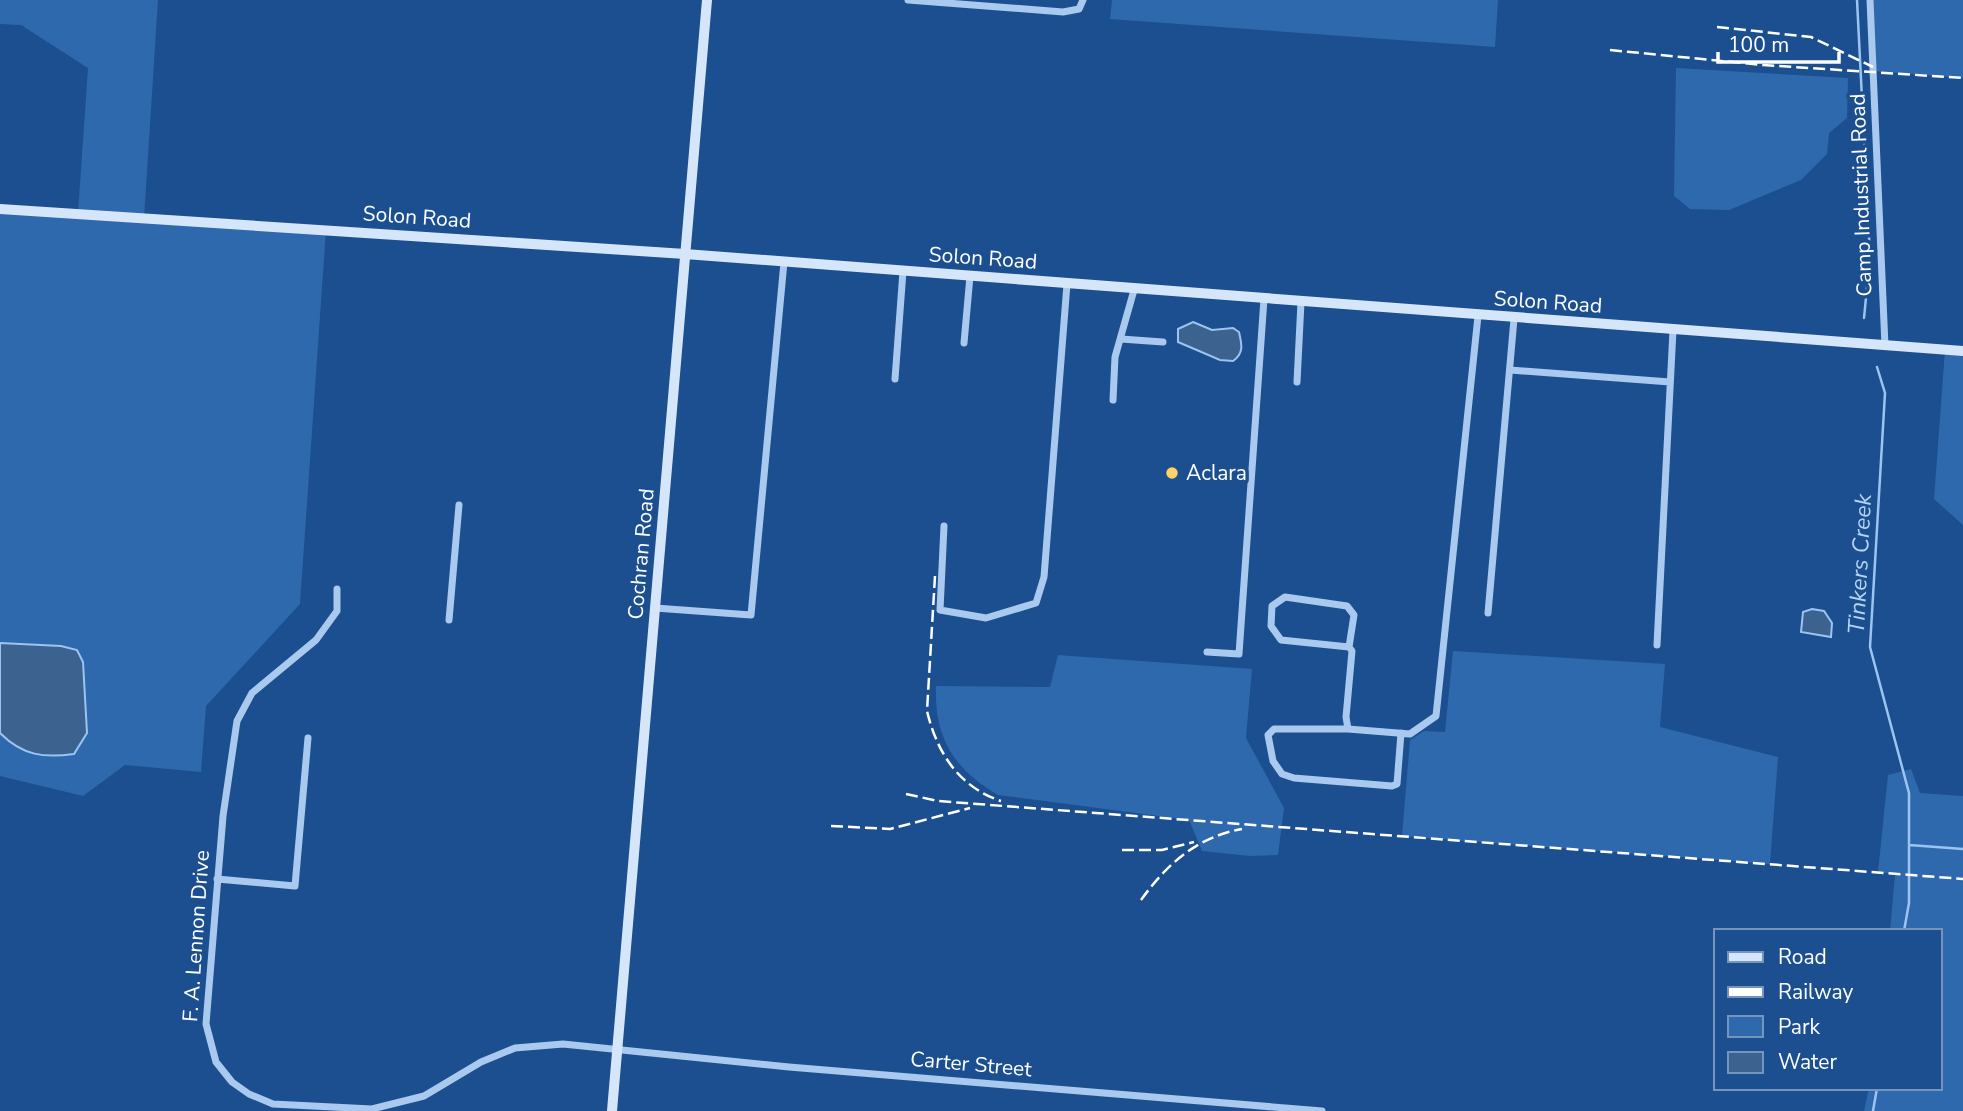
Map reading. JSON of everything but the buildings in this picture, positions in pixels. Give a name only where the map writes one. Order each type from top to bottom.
[{"type":"street","name":"Cochran Road","points":[[612,1111],[707,0]]},
{"type":"street","points":[[908,0],[1063,12],[1079,9],[1083,0]]},
{"type":"street","name":"Camp Industrial Road","points":[[1870,0],[1885,346]]},
{"type":"street","name":"Solon Road","points":[[0,209],[685,254],[1963,351]]},
{"type":"street","points":[[655,608],[751,615],[784,262]]},
{"type":"street","points":[[895,379],[903,271]]},
{"type":"street","points":[[964,343],[970,276]]},
{"type":"street","points":[[944,526],[940,610],[986,618],[1036,603],[1044,576],[1067,284]]},
{"type":"street","points":[[1113,400],[1115,357],[1134,290]]},
{"type":"street","points":[[1207,652],[1239,654],[1264,299]]},
{"type":"street","points":[[1297,382],[1301,302]]},
{"type":"street","points":[[1401,733],[1397,784],[1392,786],[1294,778],[1282,774],[1268,747],[1268,735],[1274,729],[1348,729],[1401,733],[1410,734],[1436,716],[1478,316]]},
{"type":"street","points":[[1488,613],[1514,318]]},
{"type":"street","points":[[1657,645],[1673,330]]},
{"type":"street","points":[[1121,339],[1163,342]]},
{"type":"street","points":[[1510,370],[1670,382]]},
{"type":"street","points":[[449,620],[459,505]]},
{"type":"street","name":"F. A. Lennon Drive","points":[[337,589],[337,611],[316,640],[252,693],[237,721],[217,879],[206,1004],[207,1037],[216,1062],[232,1082],[261,1100],[347,1110],[372,1109],[424,1096],[481,1062],[514,1048],[563,1044],[618,1049]]},
{"type":"street","points":[[1348,729],[1346,717],[1352,651],[1349,647],[1354,615],[1347,606],[1285,597],[1272,606],[1271,626],[1281,640],[1349,647]]},
{"type":"street","points":[[217,879],[295,886],[308,738]]},
{"type":"street","name":"Carter Street","points":[[618,1049],[789,1067],[1322,1111]]},
{"type":"green space","points":[[0,0],[158,0],[144,218],[326,230],[300,604],[206,706],[201,772],[125,765],[83,796],[0,776],[0,733],[9,742],[77,650],[61,646],[0,643],[0,209],[78,213],[88,68],[21,25],[0,24]]},
{"type":"green space","points":[[1112,0],[1498,0],[1495,47],[1110,19]]},
{"type":"green space","points":[[1870,0],[1963,0],[1963,78],[1873,71]]},
{"type":"green space","points":[[1676,68],[1848,78],[1847,118],[1829,133],[1827,154],[1801,180],[1729,210],[1690,209],[1674,196]]},
{"type":"green space","points":[[1945,350],[1963,351],[1963,525],[1934,499]]},
{"type":"green space","points":[[1453,651],[1665,664],[1660,727],[1778,757],[1770,864],[1402,836],[1410,740],[1424,731],[1445,732]]},
{"type":"green space","points":[[1058,655],[1252,669],[1246,738],[1284,808],[1278,855],[1250,856],[1202,851],[1189,820],[998,795],[969,774],[950,751],[943,737],[936,705],[936,686],[1050,687]]},
{"type":"green space","points":[[1911,769],[1920,793],[1963,796],[1963,1111],[1864,1111],[1869,1090],[1942,1090],[1942,929],[1890,929],[1895,874],[1878,872],[1888,775]]},
{"type":"water","points":[[1193,322],[1212,330],[1233,328],[1239,332],[1239,355],[1233,361],[1220,360],[1178,342],[1178,329]]},
{"type":"water","points":[[1812,609],[1824,611],[1832,623],[1831,637],[1801,632],[1803,612]]},
{"type":"water","points":[[0,643],[61,646],[77,650],[83,662],[87,733],[74,754],[34,754],[17,747],[0,733]]},
{"type":"waterway","name":"Tinkers Creek","points":[[1857,0],[1870,257],[1864,318]]},
{"type":"waterway","name":"Tinkers Creek","points":[[1877,367],[1885,393],[1870,647],[1909,793],[1909,903],[1904,929]]},
{"type":"waterway","name":"Tinkers Creek","points":[[1909,845],[1963,849]]},
{"type":"waterway","name":"Tinkers Creek","points":[[1873,1111],[1877,1090]]},
{"type":"railway","points":[[1717,27],[1811,37],[1873,67]]},
{"type":"railway","points":[[1610,50],[1763,65],[1963,78]]},
{"type":"railway","points":[[935,576],[927,711],[931,726],[944,754],[962,777],[973,787],[1001,801]]},
{"type":"railway","points":[[906,794],[938,801],[1963,879]]},
{"type":"railway","points":[[831,826],[890,829],[970,808]]},
{"type":"railway","points":[[1141,900],[1161,875],[1184,854],[1211,838],[1242,829]]},
{"type":"railway","points":[[1122,850],[1162,850],[1194,842]]},
{"type":"place","name":"Aclara","points":[[1172,473]]}]
